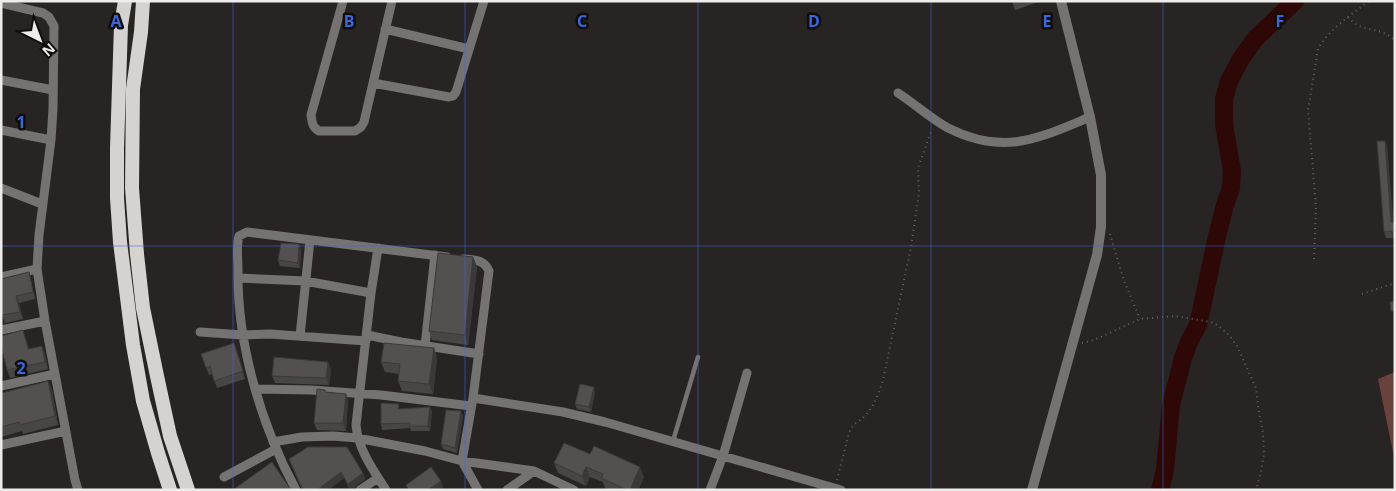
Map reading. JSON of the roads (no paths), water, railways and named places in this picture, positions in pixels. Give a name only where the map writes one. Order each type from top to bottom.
[{"type":"highway","points":[[125,1],[121,25],[117,148],[117,198],[120,242],[133,345],[144,401],[170,490]]},
{"type":"highway","points":[[143,1],[132,89],[132,188],[136,245],[143,308],[157,376],[170,436],[188,490]]},
{"type":"street","points":[[343,1],[311,115],[312,124],[319,130],[355,130],[361,127],[364,122],[392,1]]},
{"type":"street","points":[[374,83],[449,97],[453,96],[456,92],[484,1]]},
{"type":"street","points":[[1032,490],[1097,255],[1101,226],[1101,176],[1090,116],[1061,1]]},
{"type":"street","points":[[1,4],[42,13],[49,17],[54,26],[51,140],[38,234],[37,269],[45,321],[78,490]]},
{"type":"street","points":[[386,29],[469,49]]},
{"type":"street","points":[[1,80],[53,90]]},
{"type":"street","points":[[898,93],[948,128],[978,140],[1003,143],[1025,141],[1046,135],[1090,116]]},
{"type":"street","points":[[1,130],[51,140]]},
{"type":"street","points":[[1,188],[42,204]]},
{"type":"street","points":[[296,490],[274,445],[256,389],[243,335],[239,301],[238,240],[239,236],[246,232],[479,261],[487,266],[489,271],[479,354],[462,461],[478,490]]},
{"type":"street","points":[[300,336],[310,240]]},
{"type":"street","points":[[378,248],[356,425],[357,438],[386,490]]},
{"type":"street","points":[[425,346],[435,255]]},
{"type":"street","points":[[1,277],[37,269]]},
{"type":"street","points":[[238,278],[305,282],[371,293]]},
{"type":"street","points":[[1,330],[45,321]]},
{"type":"street","points":[[200,332],[366,338],[479,354]]},
{"type":"street","points":[[710,490],[723,456],[748,373]]},
{"type":"street","points":[[1,386],[55,374]]},
{"type":"street","points":[[256,389],[311,390],[472,402],[580,416],[673,441],[820,487],[838,489]]},
{"type":"street","points":[[1,445],[66,431]]},
{"type":"street","points":[[224,477],[274,445],[310,437],[334,436],[357,438],[425,451],[462,461],[534,472],[574,490]]},
{"type":"street","points":[[507,490],[534,472]]},
{"type":"street","points":[[360,490],[378,478]]},
{"type":"lane","points":[[673,441],[698,358]]},
{"type":"waterway","points":[[1160,490],[1165,470],[1171,405],[1183,358],[1198,325],[1218,232],[1231,188],[1232,171],[1224,124],[1224,99],[1229,81],[1242,57],[1256,38],[1295,1]]}]
